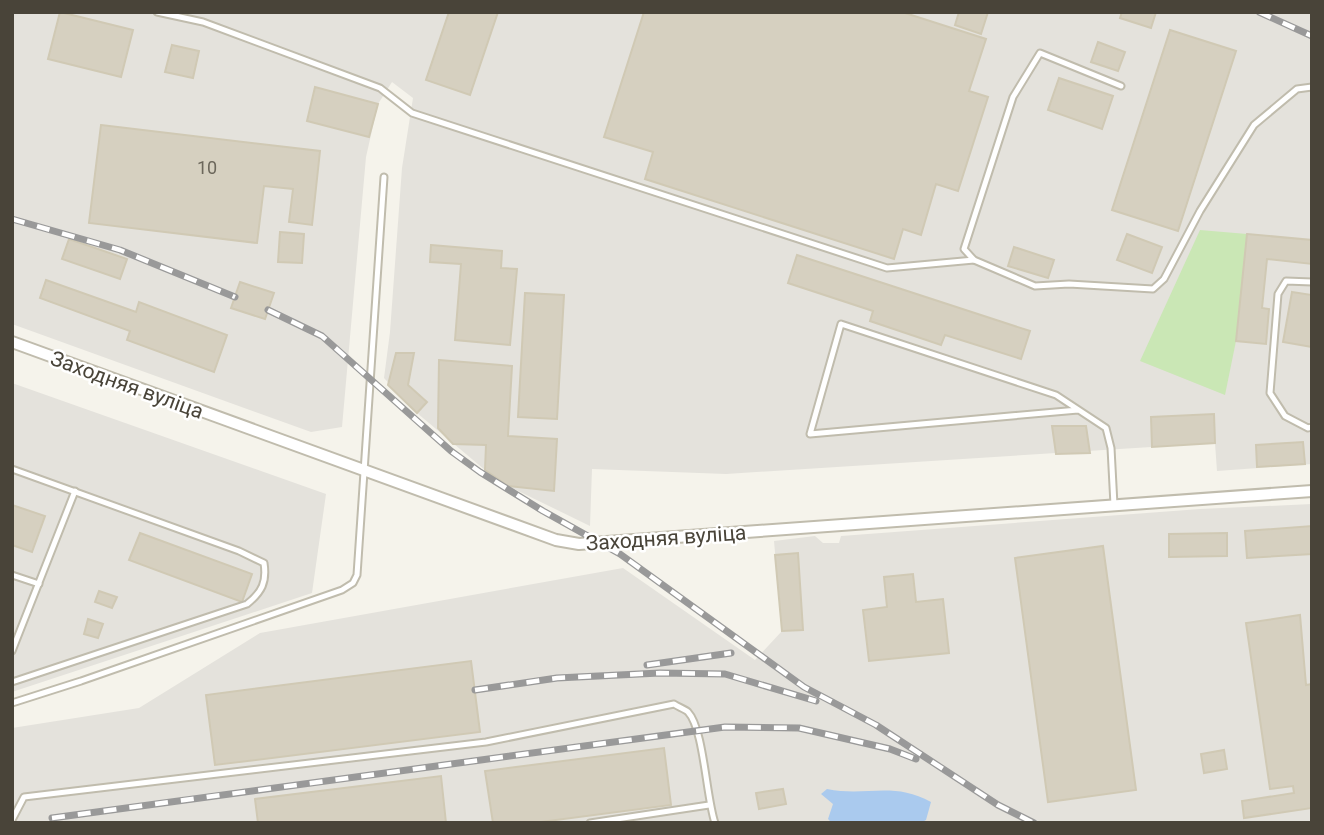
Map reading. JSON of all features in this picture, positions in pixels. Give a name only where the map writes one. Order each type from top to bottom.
[{"type":"street","name":"Заходняя вуліца","points":[[12,342],[556,540],[579,544],[1312,491]]},
{"type":"lane","points":[[157,12],[203,22],[380,88],[412,113],[887,268],[974,260]]},
{"type":"lane","points":[[1121,86],[1040,53],[1013,97],[964,249],[974,260],[1035,286],[1069,284],[1153,289],[1164,279],[1200,211],[1254,125],[1297,89],[1312,87]]},
{"type":"lane","points":[[12,703],[329,595],[354,583],[384,177]]},
{"type":"lane","points":[[1312,282],[1286,281],[1278,294],[1270,393],[1285,416],[1308,428],[1312,427]]},
{"type":"lane","points":[[1078,410],[810,434],[841,324],[1056,395],[1106,428],[1111,448],[1114,505]]},
{"type":"lane","points":[[12,468],[239,551],[264,563],[266,579],[258,595],[247,604],[12,682]]},
{"type":"lane","points":[[12,651],[75,491]]},
{"type":"lane","points":[[12,575],[39,584]]},
{"type":"lane","points":[[12,820],[24,797],[486,742],[674,704],[688,712],[697,726],[709,806],[715,823]]},
{"type":"lane","points":[[590,823],[709,806]]},
{"type":"shaded area","points":[[12,12],[1312,12],[1312,464],[1217,471],[1215,443],[726,474],[592,469],[590,526],[508,486],[485,470],[417,413],[384,378],[402,168],[413,98],[392,82],[378,104],[366,157],[342,427],[311,432],[12,324]]},
{"type":"shaded area","points":[[12,383],[326,494],[312,593],[12,692]]},
{"type":"shaded area","points":[[1312,504],[1312,823],[12,823],[12,728],[139,708],[260,633],[623,568],[755,660],[782,631],[774,541],[815,536],[823,543],[839,543],[841,536],[1200,509]]},
{"type":"green space","points":[[1200,230],[1247,234],[1236,341],[1225,395],[1140,361]]},
{"type":"water","points":[[827,789],[904,792],[931,802],[926,820],[920,823],[832,823],[828,819],[833,804],[821,794]]},
{"type":"building","points":[[60,12],[133,30],[121,77],[48,59]]},
{"type":"building","points":[[449,12],[498,12],[470,95],[426,80]]},
{"type":"building","points":[[644,12],[902,12],[986,39],[969,91],[988,97],[958,191],[936,184],[921,235],[903,229],[894,259],[645,179],[653,152],[604,137]]},
{"type":"building","points":[[959,12],[988,12],[981,34],[955,25]]},
{"type":"building","points":[[1122,12],[1156,12],[1151,28],[1120,18]]},
{"type":"building","points":[[1170,30],[1236,51],[1178,231],[1112,210]]},
{"type":"building","points":[[1098,42],[1125,52],[1118,71],[1091,62]]},
{"type":"building","points":[[172,45],[199,51],[193,78],[165,72]]},
{"type":"building","points":[[1059,78],[1113,96],[1102,129],[1048,110]]},
{"type":"building","points":[[315,87],[378,104],[369,137],[307,121]]},
{"type":"building","points":[[101,125],[320,151],[312,225],[289,222],[293,189],[264,186],[257,243],[89,223]]},
{"type":"building","points":[[280,232],[304,234],[302,263],[278,262]]},
{"type":"building","points":[[1127,234],[1162,247],[1152,273],[1117,260]]},
{"type":"building","points":[[1247,234],[1312,240],[1312,264],[1267,259],[1262,308],[1269,309],[1266,344],[1236,341]]},
{"type":"building","points":[[69,239],[127,259],[120,279],[62,259]]},
{"type":"building","points":[[431,245],[502,251],[501,268],[517,269],[510,345],[455,340],[461,264],[430,262]]},
{"type":"building","points":[[1014,247],[1054,260],[1048,278],[1008,266]]},
{"type":"building","points":[[797,255],[1030,331],[1021,359],[945,335],[941,345],[870,321],[873,311],[788,283]]},
{"type":"building","points":[[46,280],[136,312],[139,302],[227,335],[214,372],[127,340],[130,331],[40,298]]},
{"type":"building","points":[[240,282],[274,293],[265,319],[231,308]]},
{"type":"building","points":[[1292,292],[1312,295],[1312,347],[1283,342]]},
{"type":"building","points":[[525,293],[564,295],[557,419],[518,417]]},
{"type":"building","points":[[396,353],[414,353],[408,385],[427,402],[417,413],[388,385]]},
{"type":"building","points":[[439,360],[512,366],[508,436],[557,439],[554,491],[508,486],[485,470],[486,445],[453,444],[438,428]]},
{"type":"building","points":[[1214,414],[1215,443],[1152,447],[1151,417]]},
{"type":"building","points":[[1052,426],[1086,426],[1090,453],[1056,454]]},
{"type":"building","points":[[1303,442],[1305,464],[1257,467],[1256,445]]},
{"type":"building","points":[[12,505],[45,516],[32,552],[12,545]]},
{"type":"building","points":[[1312,526],[1312,554],[1247,558],[1245,531]]},
{"type":"building","points":[[140,533],[252,574],[242,602],[129,560]]},
{"type":"building","points":[[1227,533],[1227,556],[1169,557],[1169,534]]},
{"type":"building","points":[[1103,546],[1136,790],[1048,802],[1015,558]]},
{"type":"building","points":[[798,553],[803,630],[782,631],[775,555]]},
{"type":"building","points":[[913,574],[916,602],[943,599],[949,653],[869,661],[863,610],[887,607],[884,577]]},
{"type":"building","points":[[99,591],[117,597],[112,608],[95,602]]},
{"type":"building","points":[[1300,615],[1306,685],[1312,684],[1312,808],[1244,818],[1242,801],[1294,793],[1293,786],[1270,789],[1246,623]]},
{"type":"building","points":[[88,619],[103,624],[98,638],[84,634]]},
{"type":"building","points":[[471,661],[480,732],[215,765],[206,695]]},
{"type":"building","points":[[664,748],[671,805],[533,823],[493,823],[485,771]]},
{"type":"building","points":[[1224,750],[1227,769],[1204,773],[1201,754]]},
{"type":"building","points":[[441,776],[446,823],[258,823],[255,799]]},
{"type":"building","points":[[783,789],[786,804],[759,809],[756,793]]},
{"type":"railway","points":[[1259,12],[1312,36]]},
{"type":"railway","points":[[12,219],[120,250],[235,297]]},
{"type":"railway","points":[[268,310],[322,336],[451,451],[480,472],[620,554],[804,687],[876,725],[998,805],[1034,823]]},
{"type":"railway","points":[[647,665],[731,653]]},
{"type":"railway","points":[[475,690],[557,678],[660,673],[725,674],[816,701]]},
{"type":"railway","points":[[52,818],[725,727],[799,728],[890,749],[916,759]]}]
